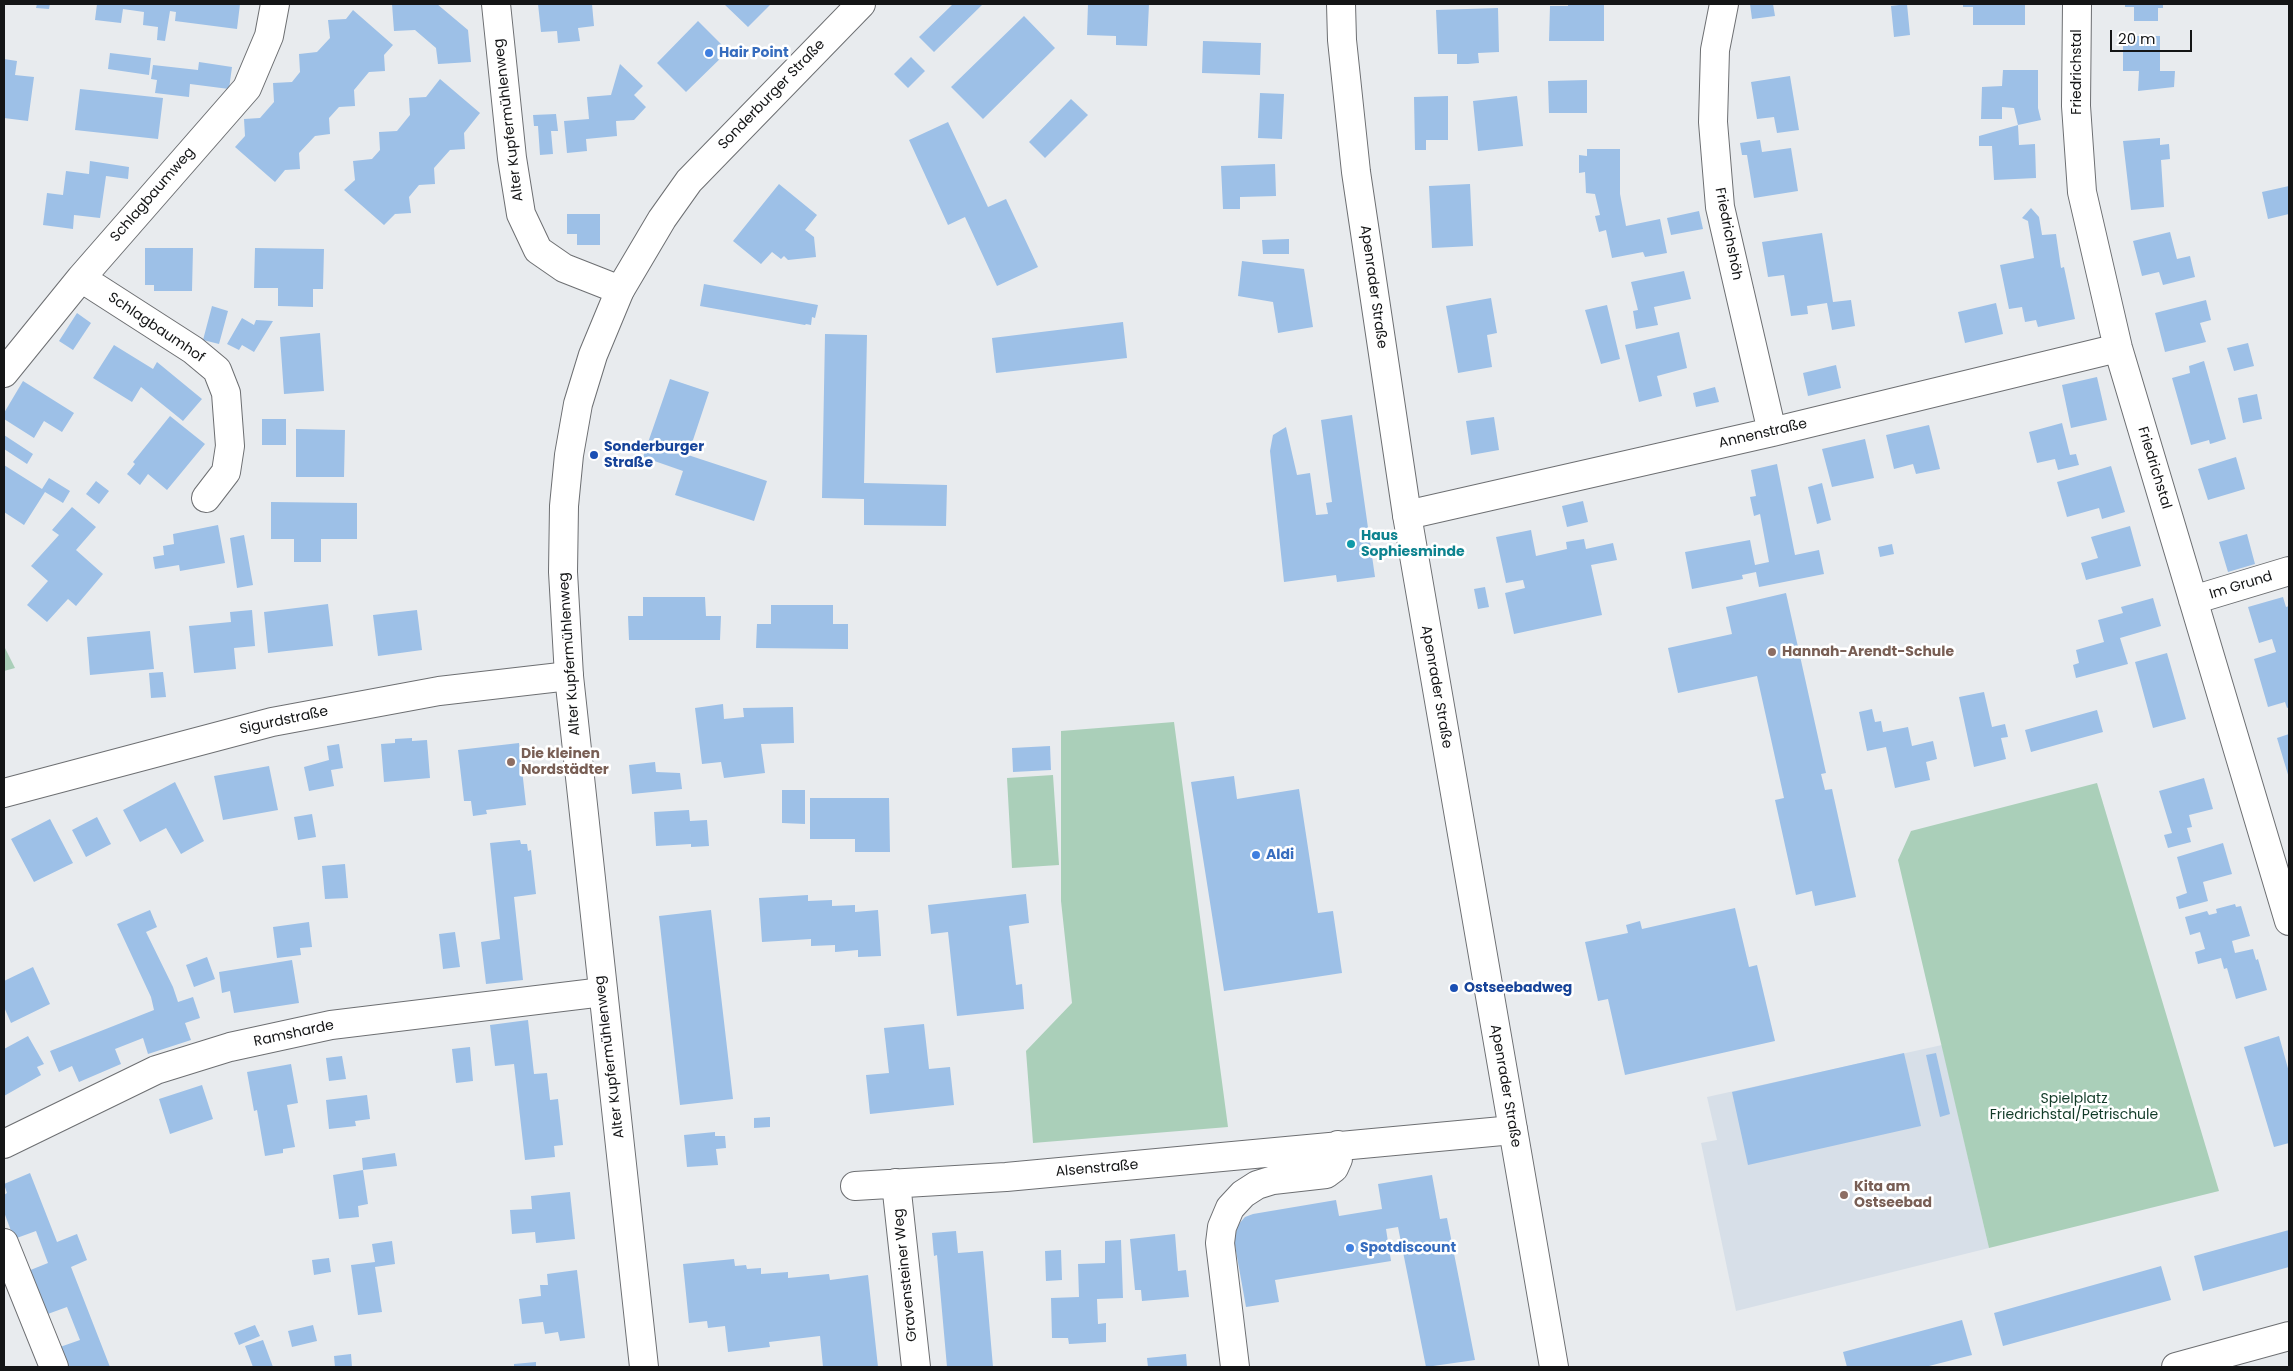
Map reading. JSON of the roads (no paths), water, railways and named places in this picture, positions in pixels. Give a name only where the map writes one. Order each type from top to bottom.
[{"type":"street","name":"Schlagbaumweg","points":[[4,373],[81,278],[247,88],[269,36],[275,4]]},
{"type":"street","name":"Alter Kupfermühlenweg","points":[[496,4],[512,158],[520,214],[538,250],[564,268],[620,290],[593,355],[578,404],[569,455],[564,506],[563,572],[569,676],[644,1367]]},
{"type":"street","name":"Sonderburger Straße","points":[[620,290],[662,219],[689,181],[861,4]]},
{"type":"street","name":"Apenrader Straße","points":[[1341,4],[1342,40],[1356,172],[1407,516],[1554,1367]]},
{"type":"street","name":"Friedrichshöh","points":[[1724,4],[1715,50],[1713,122],[1720,207],[1772,432]]},
{"type":"street","name":"Friedrichstal","points":[[2077,4],[2076,106],[2082,192],[2118,348],[2289,921]]},
{"type":"street","name":"Schlagbaumhof","points":[[81,278],[193,350],[216,370],[226,392],[230,446],[226,472],[206,498]]},
{"type":"street","name":"Annenstraße","points":[[1407,516],[1772,432],[2118,348]]},
{"type":"street","name":"Im Grund","points":[[2193,600],[2289,572]]},
{"type":"street","name":"Sigurdstraße","points":[[4,793],[272,722],[439,691],[569,676]]},
{"type":"street","name":"Ramsharde","points":[[4,1144],[156,1070],[230,1047],[331,1025],[603,992]]},
{"type":"street","name":"Alsenstraße","points":[[855,1186],[1006,1177],[1513,1130]]},
{"type":"street","points":[[1235,1367],[1220,1242],[1222,1228],[1230,1208],[1243,1194],[1257,1185],[1273,1180],[1326,1174],[1334,1168],[1338,1159],[1338,1146]]},
{"type":"street","name":"Gravensteiner Weg","points":[[896,1183],[916,1367]]},
{"type":"street","points":[[4,1243],[54,1367]]},
{"type":"street","points":[[2176,1367],[2289,1336]]},
{"type":"place","name":"Hair Point","points":[[709,53]]},
{"type":"place","name":"Sonderburger Straße","points":[[594,455]]},
{"type":"place","name":"Haus Sophiesminde","points":[[1351,544]]},
{"type":"place","name":"Hannah-Arendt-Schule","points":[[1772,652]]},
{"type":"place","name":"Die kleinen Nordstädter","points":[[511,762]]},
{"type":"place","name":"Aldi","points":[[1256,855]]},
{"type":"place","name":"Ostseebadweg","points":[[1454,988]]},
{"type":"place","name":"Kita am Ostseebad","points":[[1844,1195]]},
{"type":"place","name":"Spotdiscount","points":[[1350,1248]]},
{"type":"park label","name":"Spielplatz Friedrichstal/Petrischule","points":[[2074,1108]]}]
